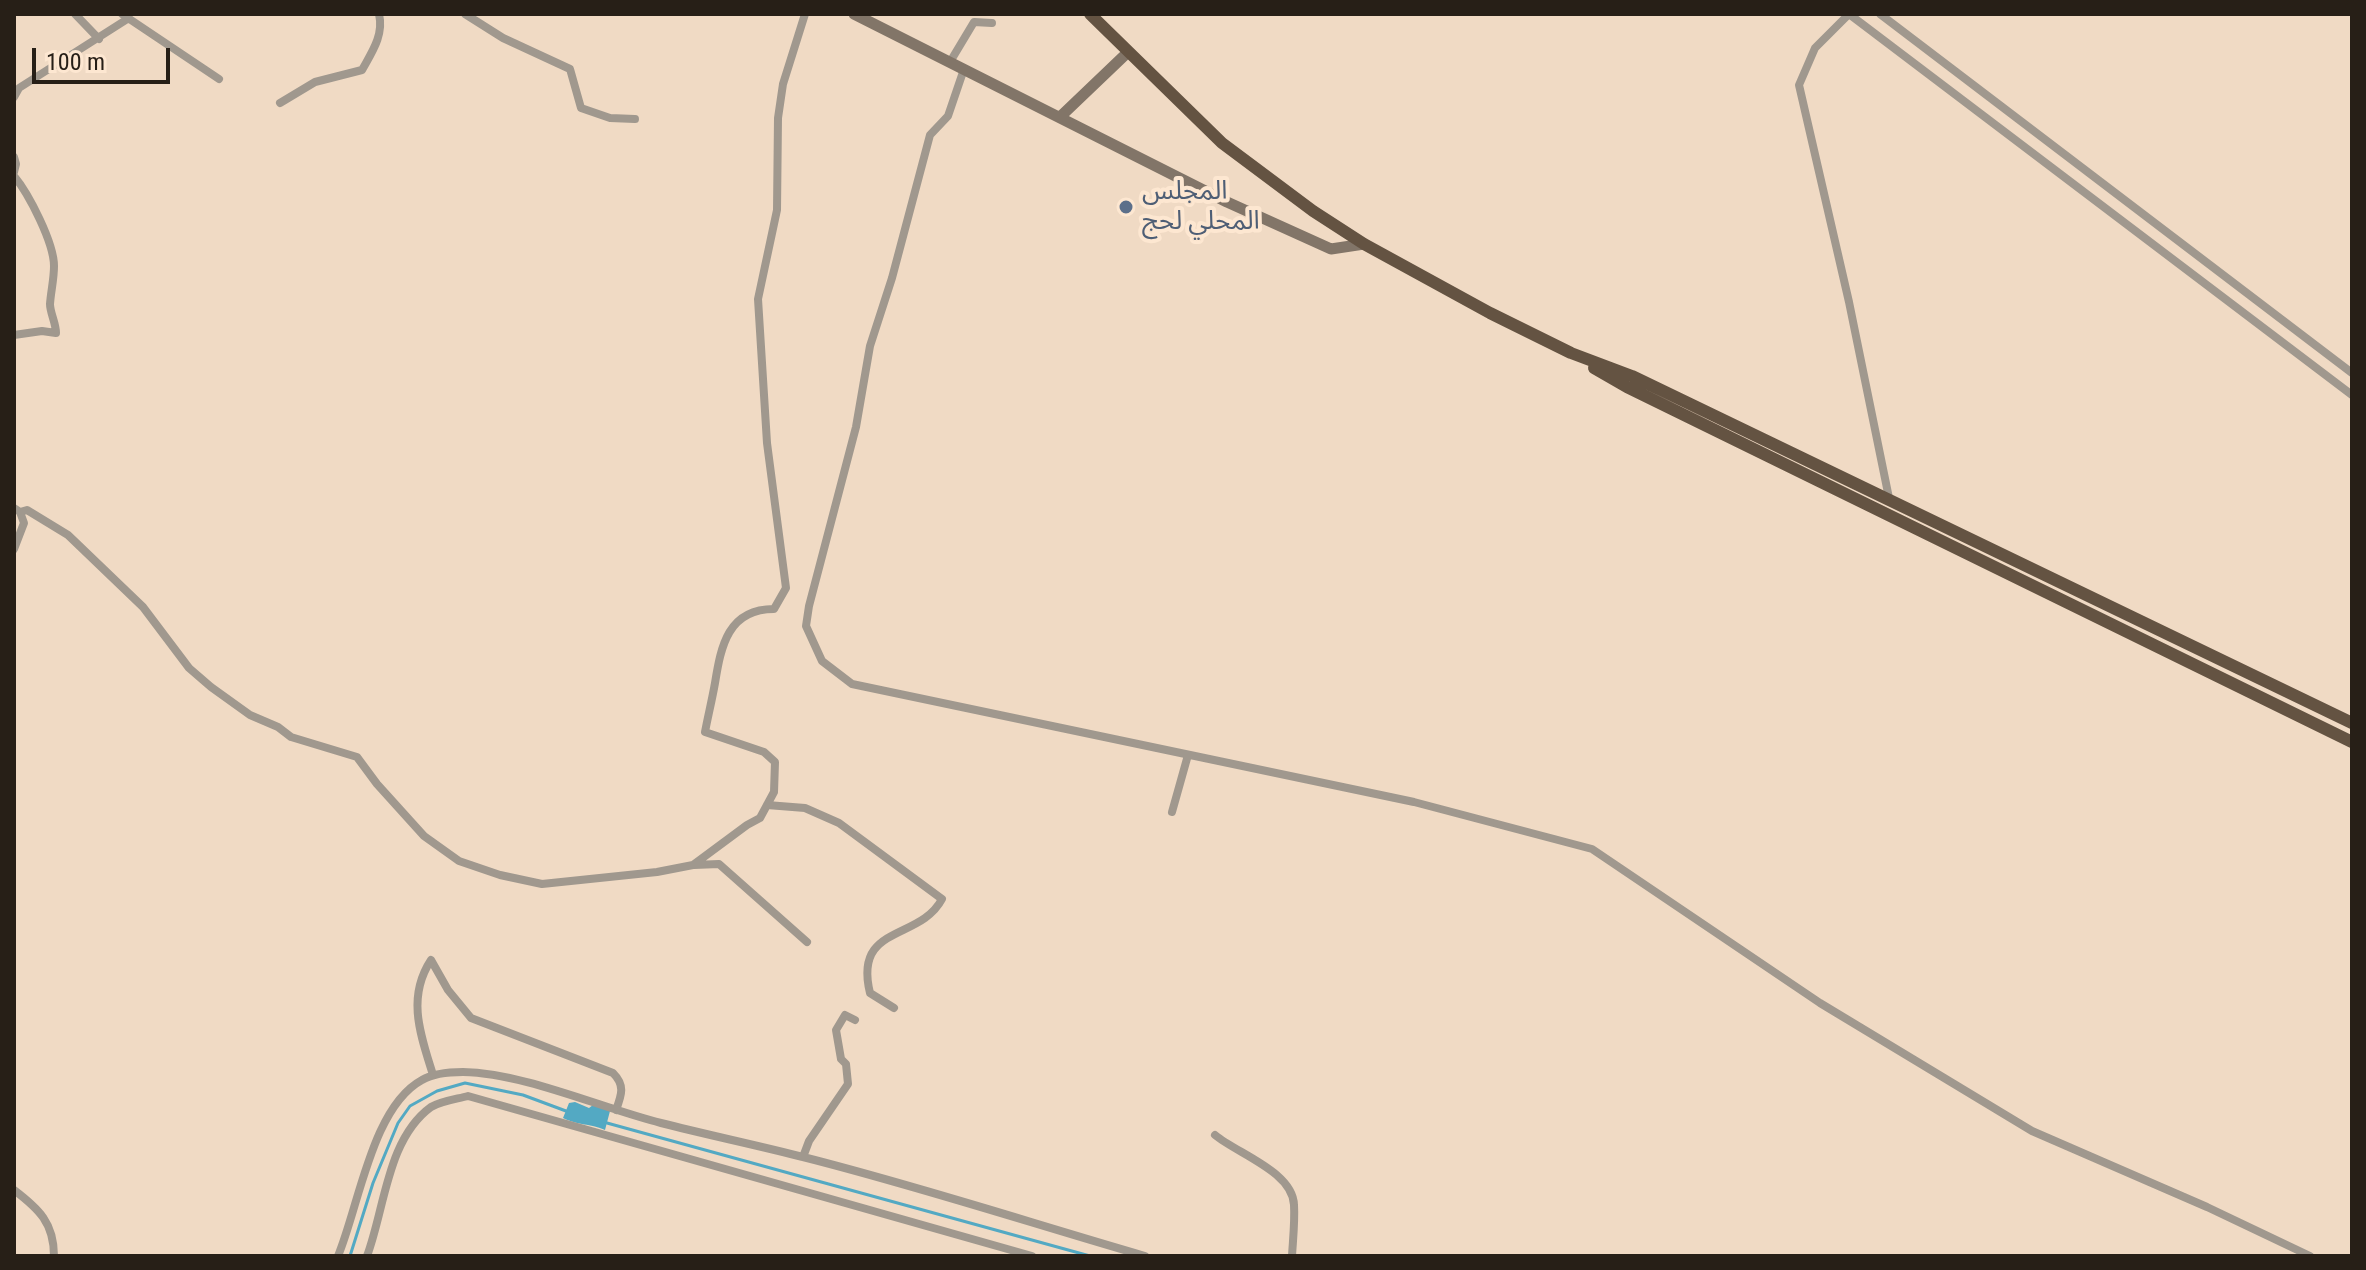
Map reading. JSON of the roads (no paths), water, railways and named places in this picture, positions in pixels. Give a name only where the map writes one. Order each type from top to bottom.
[{"type":"highway","points":[[1090,14],[1222,143],[1313,211],[1364,244],[1571,353],[1627,387],[2352,742]]},
{"type":"highway","points":[[1571,353],[1632,376],[2352,723]]},
{"type":"main road","points":[[854,14],[1227,202],[1331,249],[1364,244]]},
{"type":"main road","points":[[1060,117],[1127,53]]},
{"type":"street","points":[[75,14],[99,39]]},
{"type":"street","points":[[280,103],[315,82],[362,70],[382,26],[379,14]]},
{"type":"street","points":[[465,14],[503,38],[570,69],[581,108],[610,118],[635,119]]},
{"type":"street","points":[[693,865],[760,818],[774,792],[775,762],[764,752],[705,732],[718,656],[728,633],[742,617],[762,609],[774,609],[786,588],[767,443],[758,299],[777,210],[778,118],[783,84],[805,14]]},
{"type":"street","points":[[1889,498],[1849,302],[1799,85],[1815,48],[1849,14],[2352,395]]},
{"type":"street","points":[[1880,14],[2352,373]]},
{"type":"street","points":[[14,97],[19,88],[99,39],[126,16],[219,79]]},
{"type":"street","points":[[950,62],[971,18],[992,23]]},
{"type":"street","points":[[964,69],[948,116],[930,135],[892,278],[870,346],[856,427],[806,626],[822,661],[852,684],[1414,802],[1592,849],[1820,1003],[2032,1131],[2207,1207],[2310,1256]]},
{"type":"street","points":[[14,157],[14,174],[29,195],[53,253],[50,308],[56,323],[56,333],[42,331],[14,335]]},
{"type":"street","points":[[14,549],[24,523],[17,510],[27,510],[68,535],[143,607],[189,668],[211,687],[250,715],[278,727],[291,737],[357,757],[424,836],[459,861],[500,875],[542,884],[719,864],[807,942]]},
{"type":"street","points":[[1172,812],[1188,755]]},
{"type":"street","points":[[767,805],[805,808],[839,823],[942,899],[935,913],[883,940],[871,955],[865,973],[870,993],[894,1008]]},
{"type":"street","points":[[433,1075],[417,1021],[417,992],[421,975],[431,960],[448,990],[471,1018],[613,1073],[620,1080],[623,1091],[616,1110]]},
{"type":"street","points":[[803,1157],[809,1141],[848,1084],[836,1030],[845,1015],[855,1020]]},
{"type":"street","points":[[338,1256],[359,1198],[368,1158],[398,1099],[420,1080],[433,1075],[464,1072],[522,1082],[616,1110],[803,1157],[1145,1256]]},
{"type":"street","points":[[367,1256],[378,1227],[388,1179],[402,1142],[433,1105],[468,1096],[1032,1256]]},
{"type":"street","points":[[1215,1135],[1231,1148],[1283,1178],[1295,1201],[1292,1256]]},
{"type":"street","points":[[14,1190],[47,1219],[54,1256]]},
{"type":"water","points":[[569,1103],[610,1111],[605,1130],[563,1118]]},
{"type":"waterway","points":[[350,1256],[373,1183],[398,1123],[410,1106],[437,1091],[465,1083],[523,1095],[566,1111]]},
{"type":"waterway","points":[[607,1123],[1090,1256]]},
{"type":"place","name":"المجلس المحلي لحج","points":[[1126,207]]}]
